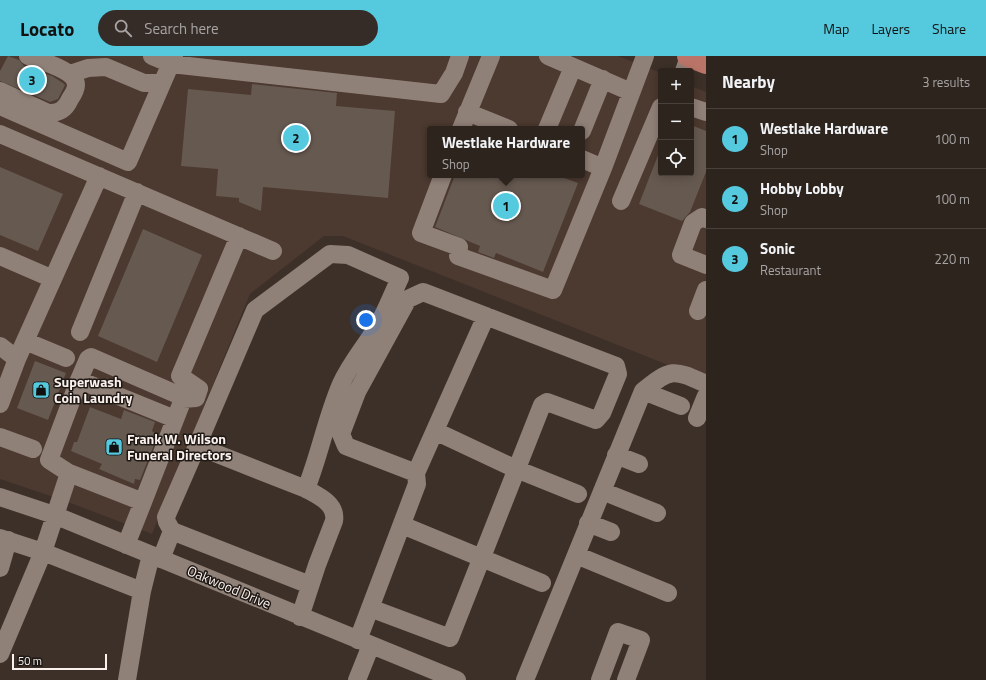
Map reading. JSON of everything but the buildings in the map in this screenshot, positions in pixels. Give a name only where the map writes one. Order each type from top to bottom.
[{"type":"street","points":[[0,91],[48,112],[55,113],[66,106],[76,86],[74,79],[70,74],[28,56]]},
{"type":"street","points":[[152,56],[173,60],[441,94],[454,73],[460,56]]},
{"type":"street","points":[[462,126],[492,56]]},
{"type":"street","points":[[548,56],[631,92]]},
{"type":"street","points":[[442,178],[421,233],[459,247],[458,256],[553,290],[603,168],[645,56]]},
{"type":"street","points":[[0,106],[128,162],[173,60]]},
{"type":"street","points":[[70,74],[88,68],[106,67],[144,83],[162,83]]},
{"type":"street","points":[[548,126],[573,67]]},
{"type":"street","points":[[584,126],[603,79]]},
{"type":"street","points":[[694,108],[706,112]]},
{"type":"street","points":[[467,112],[502,126]]},
{"type":"street","points":[[621,201],[658,114]]},
{"type":"street","points":[[0,134],[273,251]]},
{"type":"street","points":[[585,160],[603,168]]},
{"type":"street","points":[[0,404],[17,359],[99,176]]},
{"type":"street","points":[[80,332],[136,192]]},
{"type":"street","points":[[706,219],[702,217],[693,223],[681,255],[706,265]]},
{"type":"street","points":[[183,399],[196,398],[199,389],[180,376],[239,236]]},
{"type":"street","points":[[306,489],[318,460],[318,449],[329,412],[341,384],[350,366],[382,318],[400,278],[348,255],[330,254],[255,310],[166,517],[172,531],[310,585]]},
{"type":"street","points":[[0,256],[53,279]]},
{"type":"street","points":[[698,311],[706,290]]},
{"type":"street","points":[[370,608],[450,638],[542,405],[547,402],[596,420],[602,413],[618,374],[616,366],[423,292],[408,299],[357,392],[341,434],[346,446],[416,473]]},
{"type":"street","points":[[357,680],[370,608],[417,484],[416,473],[486,316]]},
{"type":"street","points":[[25,341],[66,358]]},
{"type":"street","points":[[0,346],[17,359]]},
{"type":"street","points":[[41,454],[79,380],[88,359],[92,357],[181,395],[183,399]]},
{"type":"street","points":[[525,680],[643,391],[669,373],[678,373],[706,384]]},
{"type":"street","points":[[79,380],[175,419]]},
{"type":"street","points":[[643,391],[681,406]]},
{"type":"street","points":[[697,418],[706,396]]},
{"type":"street","points":[[126,545],[183,399]]},
{"type":"street","points":[[435,431],[516,469],[578,494]]},
{"type":"street","points":[[0,437],[41,454],[50,462],[69,473],[143,502]]},
{"type":"street","points":[[197,446],[306,489],[328,503],[336,514],[300,617]]},
{"type":"street","points":[[616,455],[639,464]]},
{"type":"street","points":[[0,654],[43,552],[69,473]]},
{"type":"street","points":[[602,491],[657,513]]},
{"type":"street","name":"Oakwood Drive","points":[[0,497],[54,516],[454,679]]},
{"type":"street","points":[[588,523],[611,532]]},
{"type":"street","points":[[402,525],[542,583]]},
{"type":"street","points":[[127,680],[142,591],[156,557],[172,531]]},
{"type":"street","points":[[0,568],[4,539],[43,552],[142,591]]},
{"type":"street","points":[[576,555],[668,593]]},
{"type":"street","points":[[600,680],[618,632],[641,640],[626,680]]},
{"type":"shaded area","points":[[0,56],[618,56],[658,72],[658,176],[694,176],[694,87],[706,92],[706,380],[343,236],[324,236],[250,294],[152,534],[68,502],[0,479]]},
{"type":"place","name":"Sonic","points":[[32,80]]},
{"type":"place","name":"Hobby Lobby","points":[[296,138]]},
{"type":"place","name":"Westlake Hardware","points":[[506,206]]},
{"type":"place","name":"Superwash Coin Laundry","points":[[41,390]]},
{"type":"place","name":"Frank W. Wilson Funeral Directors","points":[[114,447]]}]
